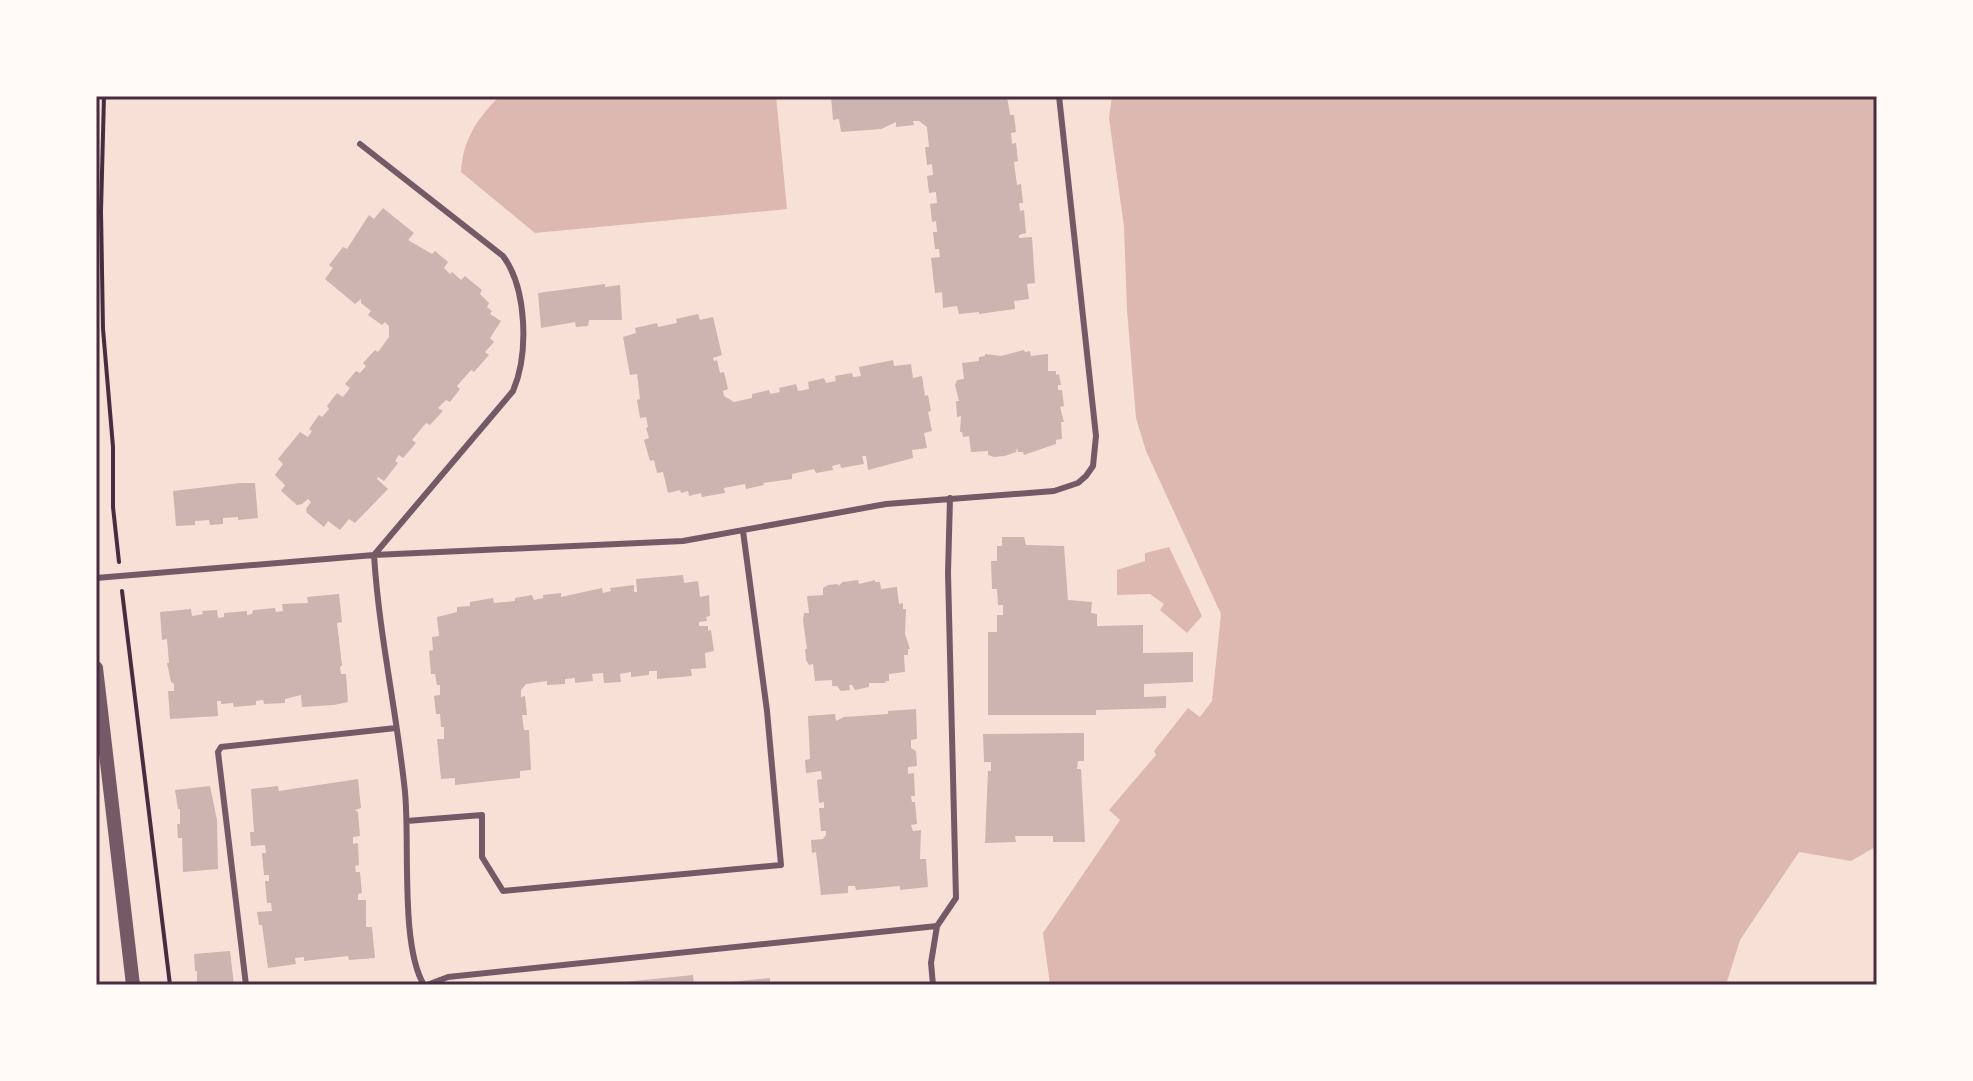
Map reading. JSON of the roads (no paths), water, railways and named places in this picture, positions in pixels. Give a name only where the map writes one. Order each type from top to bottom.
[{"type":"street","points":[[96,668],[133,985]]},
{"type":"lane","points":[[96,578],[374,555],[670,542],[855,509],[1067,489],[1078,483],[1093,466],[1096,436],[1059,96]]},
{"type":"lane","points":[[360,144],[503,256],[517,280],[524,343],[523,362],[513,391],[374,555],[407,821],[411,947],[417,974],[425,985],[448,977],[937,926]]},
{"type":"lane","points":[[933,985],[931,963],[937,926],[956,898],[948,573],[950,498]]},
{"type":"lane","points":[[407,821],[482,815],[482,857],[503,891],[781,865],[767,711],[743,531]]},
{"type":"lane","points":[[246,985],[218,752],[221,747],[396,728]]}]
